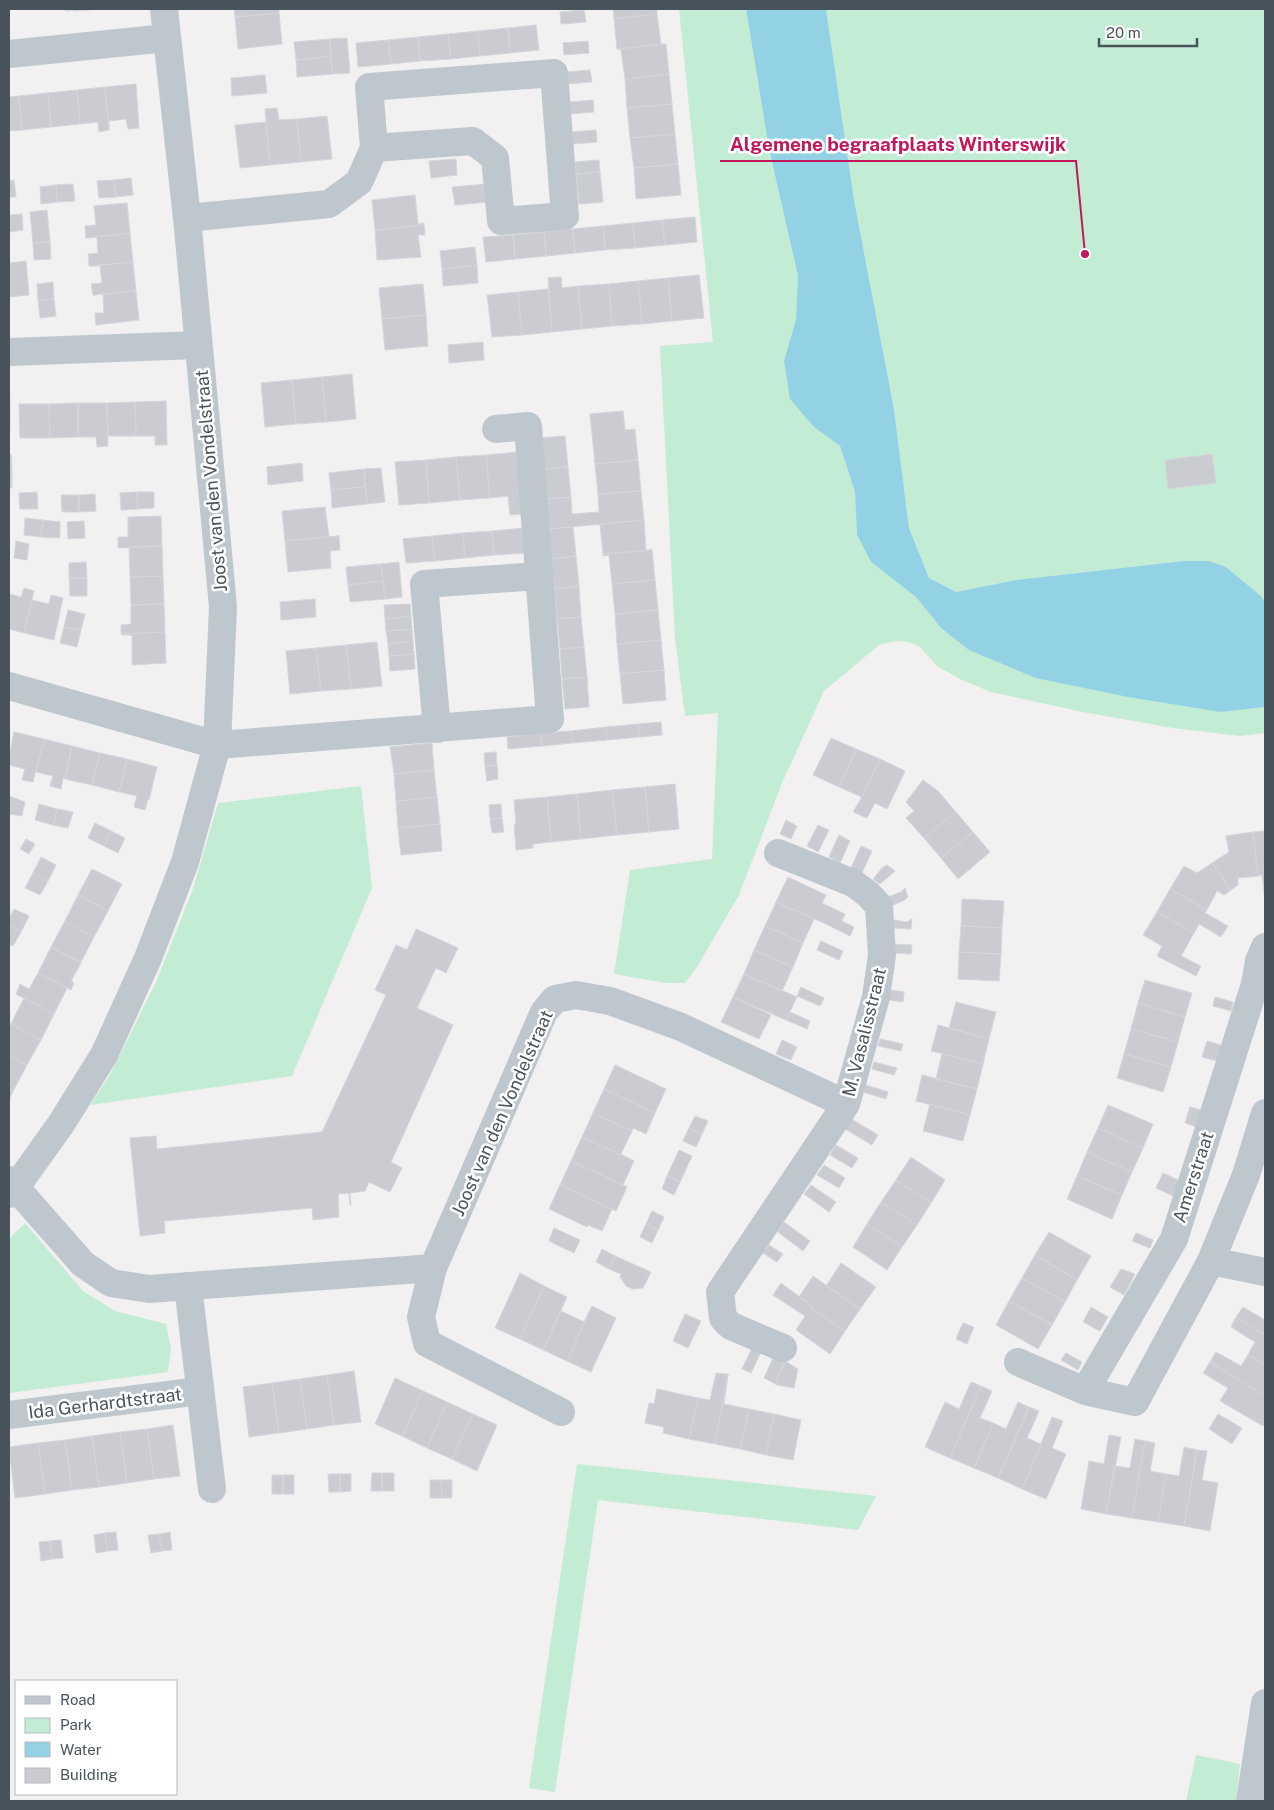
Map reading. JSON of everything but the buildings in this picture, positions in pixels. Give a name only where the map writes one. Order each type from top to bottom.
[{"type":"street","name":"Joost van den Vondelstraat","points":[[164,9],[187,218],[223,608],[217,745],[184,862],[148,958],[104,1055],[62,1124],[11,1187],[82,1264],[111,1283],[149,1289],[433,1268]]},
{"type":"street","points":[[9,54],[166,38]]},
{"type":"street","points":[[187,218],[329,204],[359,182],[374,148],[369,87],[554,73],[565,216],[500,221],[495,158],[473,142],[374,148]]},
{"type":"street","points":[[9,352],[198,345]]},
{"type":"street","points":[[9,686],[217,745],[550,719],[528,426],[496,429]]},
{"type":"street","points":[[437,729],[424,584],[539,576]]},
{"type":"street","name":"M. Vasalisstraat","points":[[778,853],[854,883],[868,894],[878,906],[882,955],[876,997],[846,1104],[720,1292],[724,1318],[731,1326],[783,1348]]},
{"type":"street","name":"Amerstraat","points":[[1085,1391],[1174,1239],[1255,984],[1259,961],[1265,947]]},
{"type":"street","name":"Joost van den Vondelstraat","points":[[561,1412],[427,1343],[421,1317],[433,1268],[544,1012],[555,999],[576,995],[619,1004],[681,1027],[846,1104]]},
{"type":"street","points":[[1018,1362],[1085,1391],[1136,1402],[1212,1261],[1246,1175],[1265,1112]]},
{"type":"street","points":[[1212,1261],[1265,1272]]},
{"type":"street","name":"Ida Gerhardtstraat","points":[[188,1286],[212,1489]]},
{"type":"street","name":"Ida Gerhardtstraat","points":[[9,1414],[200,1392]]},
{"type":"street","points":[[1250,1801],[1265,1703]]},
{"type":"green space","points":[[679,9],[746,9],[769,149],[798,276],[796,319],[784,361],[814,427],[840,446],[855,492],[857,535],[871,562],[916,597],[941,628],[1221,712],[1265,707],[1265,733],[1240,736],[1173,728],[1083,712],[991,692],[962,680],[937,666],[919,646],[908,642],[894,641],[879,645],[824,691],[782,783],[739,895],[697,967],[685,983],[667,983],[614,974],[630,870],[712,859],[718,713],[685,716],[675,638],[660,346],[713,342]]},
{"type":"green space","points":[[826,9],[1265,9],[1265,602],[1261,596],[1226,567],[1209,561],[1183,561],[1016,580],[956,592],[929,578],[909,528],[894,409],[854,200]]},
{"type":"green space","points":[[361,786],[372,888],[292,1076],[90,1105],[110,1075],[157,980],[193,889],[218,803]]},
{"type":"green space","points":[[25,1223],[83,1291],[115,1311],[166,1324],[171,1349],[168,1372],[9,1393],[9,1239]]},
{"type":"green space","points":[[577,1464],[876,1496],[858,1530],[598,1500],[555,1792],[529,1788]]},
{"type":"green space","points":[[1196,1755],[1240,1764],[1236,1801],[1186,1801]]},
{"type":"water","points":[[746,9],[826,9],[854,200],[894,409],[909,528],[929,578],[956,592],[1016,580],[1183,561],[1209,561],[1226,567],[1261,596],[1265,602],[1265,707],[1221,712],[1128,697],[1036,678],[969,650],[941,628],[916,597],[871,562],[857,535],[855,492],[840,446],[814,427],[790,399],[784,361],[796,319],[798,276],[769,149]]},
{"type":"place","name":"Algemene begraafplaats Winterswijk","points":[[1085,254]]}]
